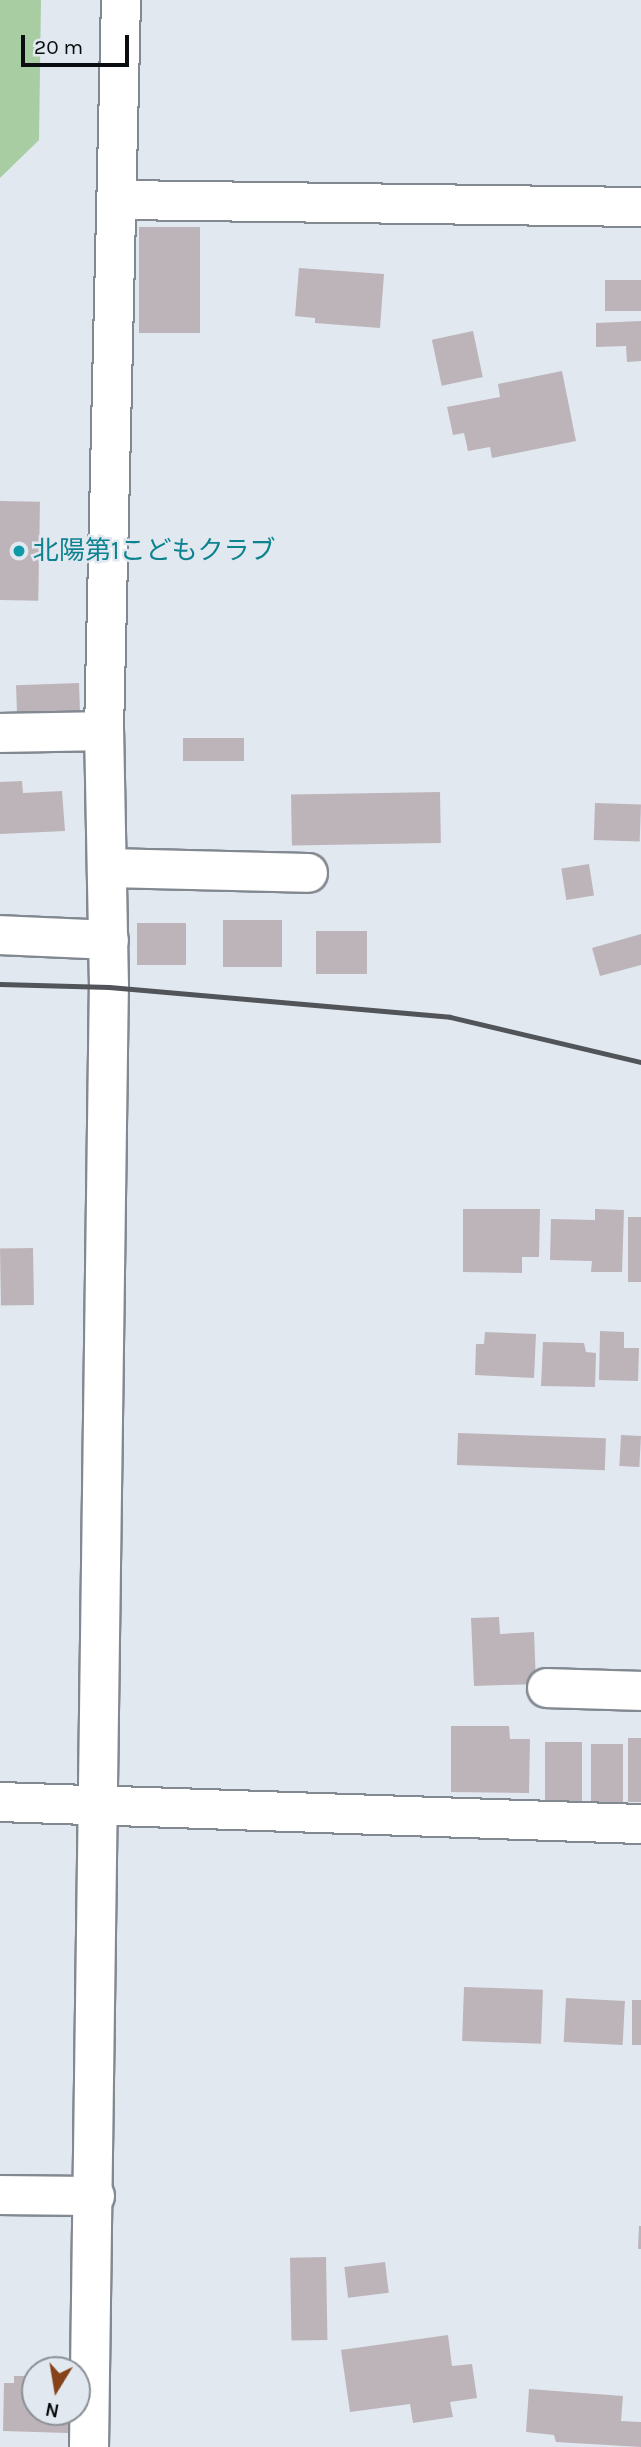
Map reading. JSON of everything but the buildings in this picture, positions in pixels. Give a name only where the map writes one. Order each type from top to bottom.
[{"type":"street","points":[[89,2447],[95,2196],[95,1805],[108,940],[104,731],[120,200],[121,0]]},
{"type":"street","points":[[120,200],[641,207]]},
{"type":"street","points":[[0,733],[104,731]]},
{"type":"street","points":[[107,868],[308,873]]},
{"type":"street","points":[[0,935],[108,940]]},
{"type":"street","points":[[547,1688],[641,1691]]},
{"type":"street","points":[[0,1802],[641,1824]]},
{"type":"street","points":[[0,2195],[95,2196]]},
{"type":"green space","points":[[0,0],[41,0],[39,140],[0,178]]},
{"type":"railway","points":[[0,984],[109,987],[450,1017],[641,1062]]},
{"type":"place","name":"北陽第1こどもクラブ","points":[[19,551]]}]
